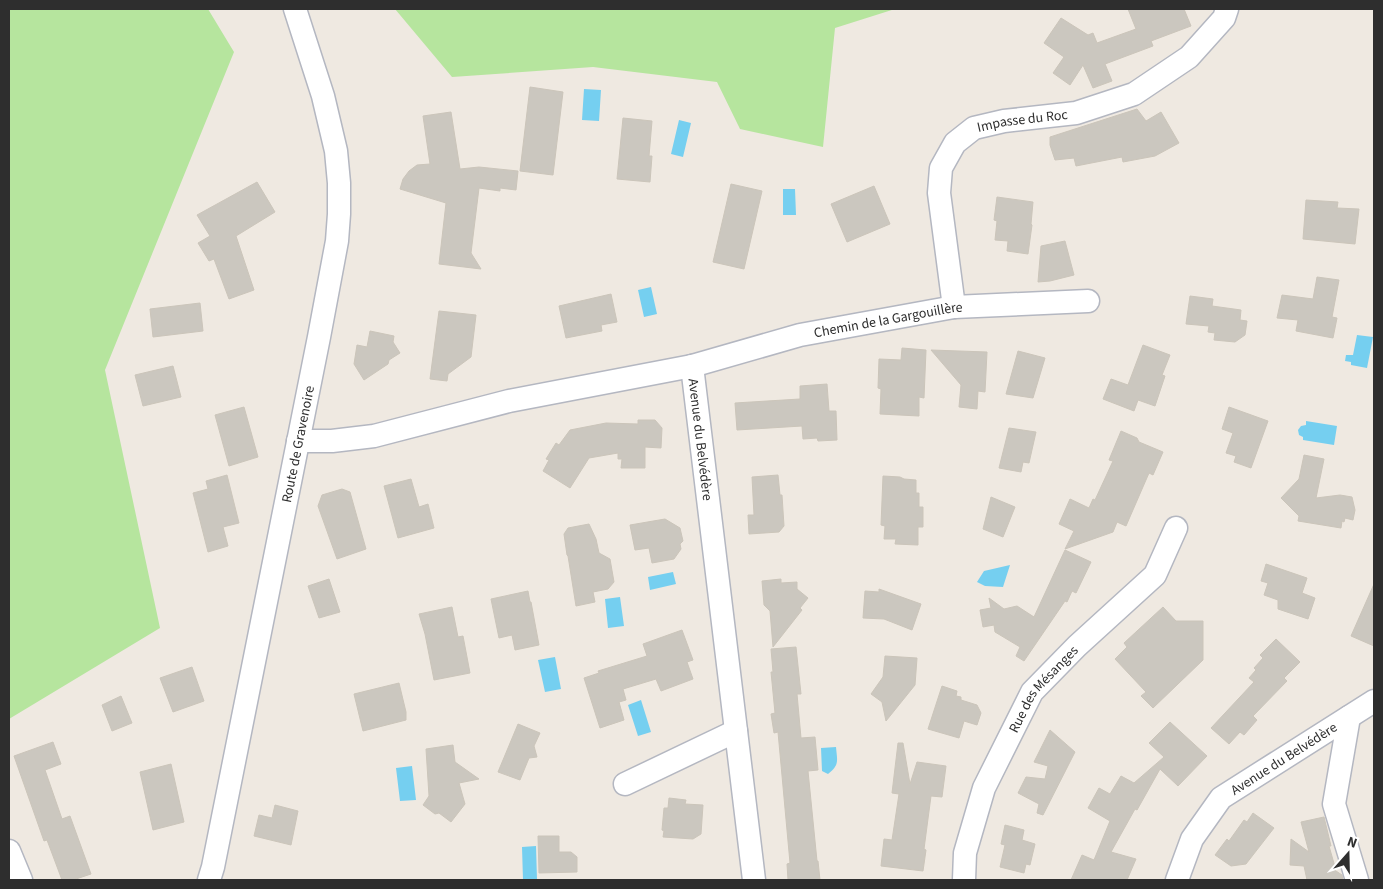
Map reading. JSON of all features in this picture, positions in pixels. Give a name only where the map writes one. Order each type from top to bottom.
[{"type":"street","name":"Route de Gravenoire","points":[[209,880],[337,241],[339,191],[336,151],[325,105],[295,9]]},
{"type":"street","name":"Impasse du Roc","points":[[954,307],[939,193],[941,168],[955,143],[974,128],[1004,121],[1076,113],[1134,94],[1189,56],[1224,18],[1227,9]]},
{"type":"street","name":"Chemin de la Gargouillère","points":[[692,366],[800,335],[954,307],[1088,301]]},
{"type":"street","name":"Avenue du Belvédère","points":[[298,441],[332,441],[374,436],[509,401],[692,366],[754,880]]},
{"type":"street","name":"Rue des Mésanges","points":[[964,880],[965,853],[984,788],[1032,692],[1077,646],[1156,575],[1176,528]]},
{"type":"street","name":"Avenue du Belvédère","points":[[1177,880],[1192,839],[1221,798],[1374,701]]},
{"type":"street","points":[[1349,717],[1334,804],[1357,880]]},
{"type":"street","points":[[624,784],[736,731]]},
{"type":"street","points":[[9,851],[21,880]]},
{"type":"green space","points":[[9,9],[208,9],[234,52],[105,370],[160,628],[9,719]]},
{"type":"green space","points":[[395,9],[895,9],[835,28],[823,147],[740,129],[717,82],[593,67],[452,77]]},
{"type":"water","points":[[584,89],[601,90],[599,121],[582,120]]},
{"type":"water","points":[[679,120],[691,123],[683,157],[671,154]]},
{"type":"water","points":[[783,189],[795,189],[796,215],[783,215]]},
{"type":"water","points":[[651,287],[657,314],[644,317],[638,290]]},
{"type":"water","points":[[1357,335],[1373,337],[1367,368],[1351,365],[1351,362],[1345,361],[1346,355],[1353,355]]},
{"type":"water","points":[[1306,421],[1337,426],[1334,445],[1303,440],[1298,430],[1301,426],[1306,425]]},
{"type":"water","points":[[1010,565],[1003,587],[985,586],[977,582],[984,571]]},
{"type":"water","points":[[673,572],[676,584],[650,590],[648,577]]},
{"type":"water","points":[[620,597],[624,626],[608,628],[605,599]]},
{"type":"water","points":[[555,657],[561,689],[545,692],[538,660]]},
{"type":"water","points":[[641,700],[651,732],[638,736],[628,705]]},
{"type":"water","points":[[836,747],[836,765],[828,774],[822,771],[821,748]]},
{"type":"water","points":[[412,766],[416,800],[400,801],[396,768]]},
{"type":"water","points":[[536,846],[537,880],[523,880],[522,847]]},
{"type":"building","points":[[1128,9],[1184,9],[1191,26],[1151,41],[1153,46],[1105,64],[1112,81],[1093,88],[1083,65],[1070,85],[1053,73],[1064,57],[1044,43],[1061,18],[1088,35],[1093,33],[1097,43],[1136,29]]},
{"type":"building","points":[[530,87],[563,92],[553,175],[520,171]]},
{"type":"building","points":[[1137,109],[1146,121],[1161,112],[1179,143],[1155,156],[1123,162],[1122,157],[1076,166],[1074,158],[1055,160],[1050,145],[1050,137]]},
{"type":"building","points":[[451,112],[460,169],[479,167],[518,171],[516,190],[500,188],[500,191],[479,188],[471,253],[481,269],[439,264],[446,203],[400,189],[403,179],[409,171],[417,165],[430,164],[423,116]]},
{"type":"building","points":[[623,118],[652,121],[649,156],[652,156],[650,182],[617,179]]},
{"type":"building","points":[[257,182],[275,212],[236,236],[254,290],[229,299],[214,259],[209,261],[198,243],[210,236],[197,215]]},
{"type":"building","points":[[731,184],[762,191],[744,269],[713,262]]},
{"type":"building","points":[[874,186],[890,224],[847,242],[831,204]]},
{"type":"building","points":[[997,197],[1033,202],[1028,254],[1007,251],[1008,241],[995,240],[997,221],[994,220]]},
{"type":"building","points":[[1306,200],[1338,202],[1337,208],[1359,209],[1355,244],[1303,239]]},
{"type":"building","points":[[1065,241],[1074,275],[1038,282],[1041,246]]},
{"type":"building","points":[[1317,277],[1339,280],[1332,317],[1337,318],[1333,338],[1296,331],[1298,320],[1277,318],[1282,295],[1313,299]]},
{"type":"building","points":[[611,294],[617,322],[601,325],[602,331],[566,338],[559,306]]},
{"type":"building","points":[[1190,296],[1213,299],[1212,306],[1241,310],[1240,320],[1247,321],[1245,335],[1235,342],[1214,340],[1215,333],[1208,332],[1209,326],[1186,324]]},
{"type":"building","points":[[200,303],[203,331],[153,337],[150,309]]},
{"type":"building","points":[[439,311],[476,315],[471,357],[448,374],[447,381],[430,379]]},
{"type":"building","points":[[370,331],[394,336],[393,342],[400,353],[389,360],[388,364],[364,380],[354,364],[357,345],[367,347]]},
{"type":"building","points":[[1143,345],[1170,355],[1162,375],[1165,376],[1155,406],[1138,400],[1134,411],[1103,399],[1111,379],[1128,385]]},
{"type":"building","points":[[902,348],[926,350],[924,398],[919,397],[919,416],[880,414],[881,389],[878,388],[879,359],[901,360]]},
{"type":"building","points":[[931,350],[987,352],[985,392],[978,391],[977,409],[959,407],[961,385]]},
{"type":"building","points":[[1018,351],[1045,358],[1033,398],[1006,394]]},
{"type":"building","points":[[173,366],[181,397],[143,406],[135,375]]},
{"type":"building","points":[[827,384],[829,411],[836,411],[837,440],[818,441],[817,438],[803,439],[802,426],[737,430],[735,403],[800,399],[800,386]]},
{"type":"building","points":[[244,407],[258,457],[229,466],[215,415]]},
{"type":"building","points":[[1229,407],[1268,421],[1251,468],[1234,462],[1236,456],[1226,453],[1233,433],[1222,429]]},
{"type":"building","points":[[638,420],[655,420],[662,428],[661,448],[645,447],[645,468],[621,468],[622,459],[618,459],[618,453],[589,458],[570,488],[543,471],[549,460],[546,459],[556,443],[559,445],[570,430],[606,423],[638,424]]},
{"type":"building","points":[[1009,428],[1036,432],[1029,463],[1023,462],[1021,472],[999,468]]},
{"type":"building","points":[[1121,431],[1137,438],[1139,442],[1163,452],[1153,475],[1149,473],[1126,526],[1117,522],[1113,532],[1065,549],[1074,531],[1059,524],[1070,499],[1089,508],[1093,499],[1095,500],[1113,461],[1109,460]]},
{"type":"building","points":[[1304,455],[1324,459],[1316,498],[1340,495],[1352,497],[1355,510],[1353,520],[1345,518],[1344,522],[1342,521],[1341,528],[1298,521],[1299,516],[1281,498],[1299,479]]},
{"type":"building","points":[[227,475],[239,523],[223,527],[228,546],[208,552],[193,493],[208,489],[206,481]]},
{"type":"building","points":[[778,475],[780,495],[782,495],[784,526],[779,532],[749,534],[748,515],[754,515],[752,477]]},
{"type":"building","points":[[883,476],[916,480],[916,493],[919,493],[919,507],[923,507],[923,527],[918,527],[918,545],[895,544],[896,539],[884,539],[885,526],[881,525]]},
{"type":"building","points":[[411,479],[419,507],[428,504],[434,528],[398,538],[384,486]]},
{"type":"building","points":[[342,489],[350,492],[366,549],[337,559],[318,506],[322,495]]},
{"type":"building","points":[[991,497],[1015,507],[1003,537],[983,529]]},
{"type":"building","points":[[665,519],[680,528],[683,541],[680,544],[681,549],[674,559],[652,563],[649,548],[635,550],[630,525]]},
{"type":"building","points":[[589,524],[596,539],[599,553],[610,559],[614,582],[608,589],[593,592],[595,602],[576,606],[564,534],[568,528]]},
{"type":"building","points":[[1065,550],[1091,562],[1076,593],[1072,591],[1067,602],[1065,601],[1024,661],[1016,656],[1020,647],[995,632],[994,625],[983,627],[980,610],[991,608],[989,598],[1004,609],[1017,606],[1034,617]]},
{"type":"building","points":[[1266,564],[1307,578],[1302,593],[1315,598],[1308,619],[1278,609],[1278,600],[1264,595],[1268,583],[1261,581]]},
{"type":"building","points":[[329,579],[340,612],[319,618],[308,586]]},
{"type":"building","points":[[781,579],[781,583],[797,582],[797,589],[808,598],[800,608],[802,610],[773,647],[770,611],[764,605],[762,581]]},
{"type":"building","points":[[1374,584],[1374,646],[1351,636]]},
{"type":"building","points":[[879,589],[921,604],[912,630],[884,619],[863,618],[865,591],[879,592]]},
{"type":"building","points":[[528,591],[539,645],[515,650],[512,635],[499,638],[491,599]]},
{"type":"building","points":[[452,607],[458,637],[463,636],[470,673],[434,680],[419,614]]},
{"type":"building","points":[[1163,607],[1176,621],[1203,621],[1203,660],[1153,708],[1141,696],[1146,692],[1115,659],[1127,647],[1124,643]]},
{"type":"building","points":[[682,630],[693,660],[687,662],[693,679],[661,691],[656,679],[623,689],[626,700],[619,702],[624,720],[600,728],[584,678],[599,673],[598,671],[647,656],[643,644]]},
{"type":"building","points":[[1276,639],[1300,662],[1284,678],[1287,681],[1253,716],[1257,720],[1244,735],[1240,732],[1229,744],[1211,728],[1254,682],[1249,678],[1256,670],[1254,668],[1263,658],[1260,655]]},
{"type":"building","points":[[796,647],[801,694],[797,694],[801,738],[815,737],[818,770],[808,771],[820,880],[788,880],[787,864],[790,863],[778,732],[774,733],[771,714],[775,713],[771,649]]},
{"type":"building","points":[[885,656],[917,658],[915,685],[886,721],[882,702],[871,694],[883,677]]},
{"type":"building","points":[[192,667],[204,701],[173,712],[160,678]]},
{"type":"building","points":[[399,683],[406,720],[363,731],[354,694]]},
{"type":"building","points":[[942,686],[957,691],[956,696],[961,697],[961,700],[977,705],[981,713],[977,725],[964,721],[959,738],[928,729]]},
{"type":"building","points":[[121,696],[132,723],[112,731],[102,705]]},
{"type":"building","points":[[1170,722],[1207,756],[1178,786],[1160,769],[1111,852],[1136,859],[1127,880],[1071,880],[1082,855],[1094,860],[1110,821],[1088,808],[1099,788],[1110,794],[1121,776],[1134,783],[1164,757],[1149,743]]},
{"type":"building","points":[[518,724],[540,733],[534,746],[537,757],[529,758],[520,780],[498,772]]},
{"type":"building","points":[[1050,730],[1075,752],[1043,815],[1037,813],[1039,804],[1018,793],[1026,777],[1045,779],[1048,766],[1034,762]]},
{"type":"building","points":[[53,742],[61,764],[45,770],[62,819],[70,816],[91,874],[73,880],[62,880],[47,840],[44,841],[14,756]]},
{"type":"building","points":[[898,743],[903,743],[910,784],[917,762],[946,766],[942,797],[931,796],[923,871],[881,866],[884,839],[892,840],[899,794],[892,793]]},
{"type":"building","points":[[453,745],[455,762],[479,779],[459,783],[465,804],[451,822],[423,805],[429,796],[426,749]]},
{"type":"building","points":[[171,764],[184,822],[153,830],[140,772]]},
{"type":"building","points":[[669,798],[686,800],[685,804],[703,805],[701,834],[693,839],[663,837],[664,808],[668,808]]},
{"type":"building","points":[[275,805],[298,811],[291,845],[254,836],[259,815],[272,818]]},
{"type":"building","points":[[1253,813],[1274,828],[1246,864],[1231,866],[1215,855],[1227,839],[1229,841],[1244,820],[1247,822]]},
{"type":"building","points":[[1324,817],[1335,867],[1333,869],[1342,875],[1343,880],[1307,880],[1304,866],[1290,865],[1291,839],[1309,852],[1301,822]]},
{"type":"building","points":[[1005,825],[1024,830],[1022,840],[1035,844],[1030,865],[1026,864],[1024,873],[1000,867],[1005,845],[1001,844]]},
{"type":"building","points":[[538,836],[559,836],[559,852],[571,852],[577,857],[577,872],[539,873]]}]
